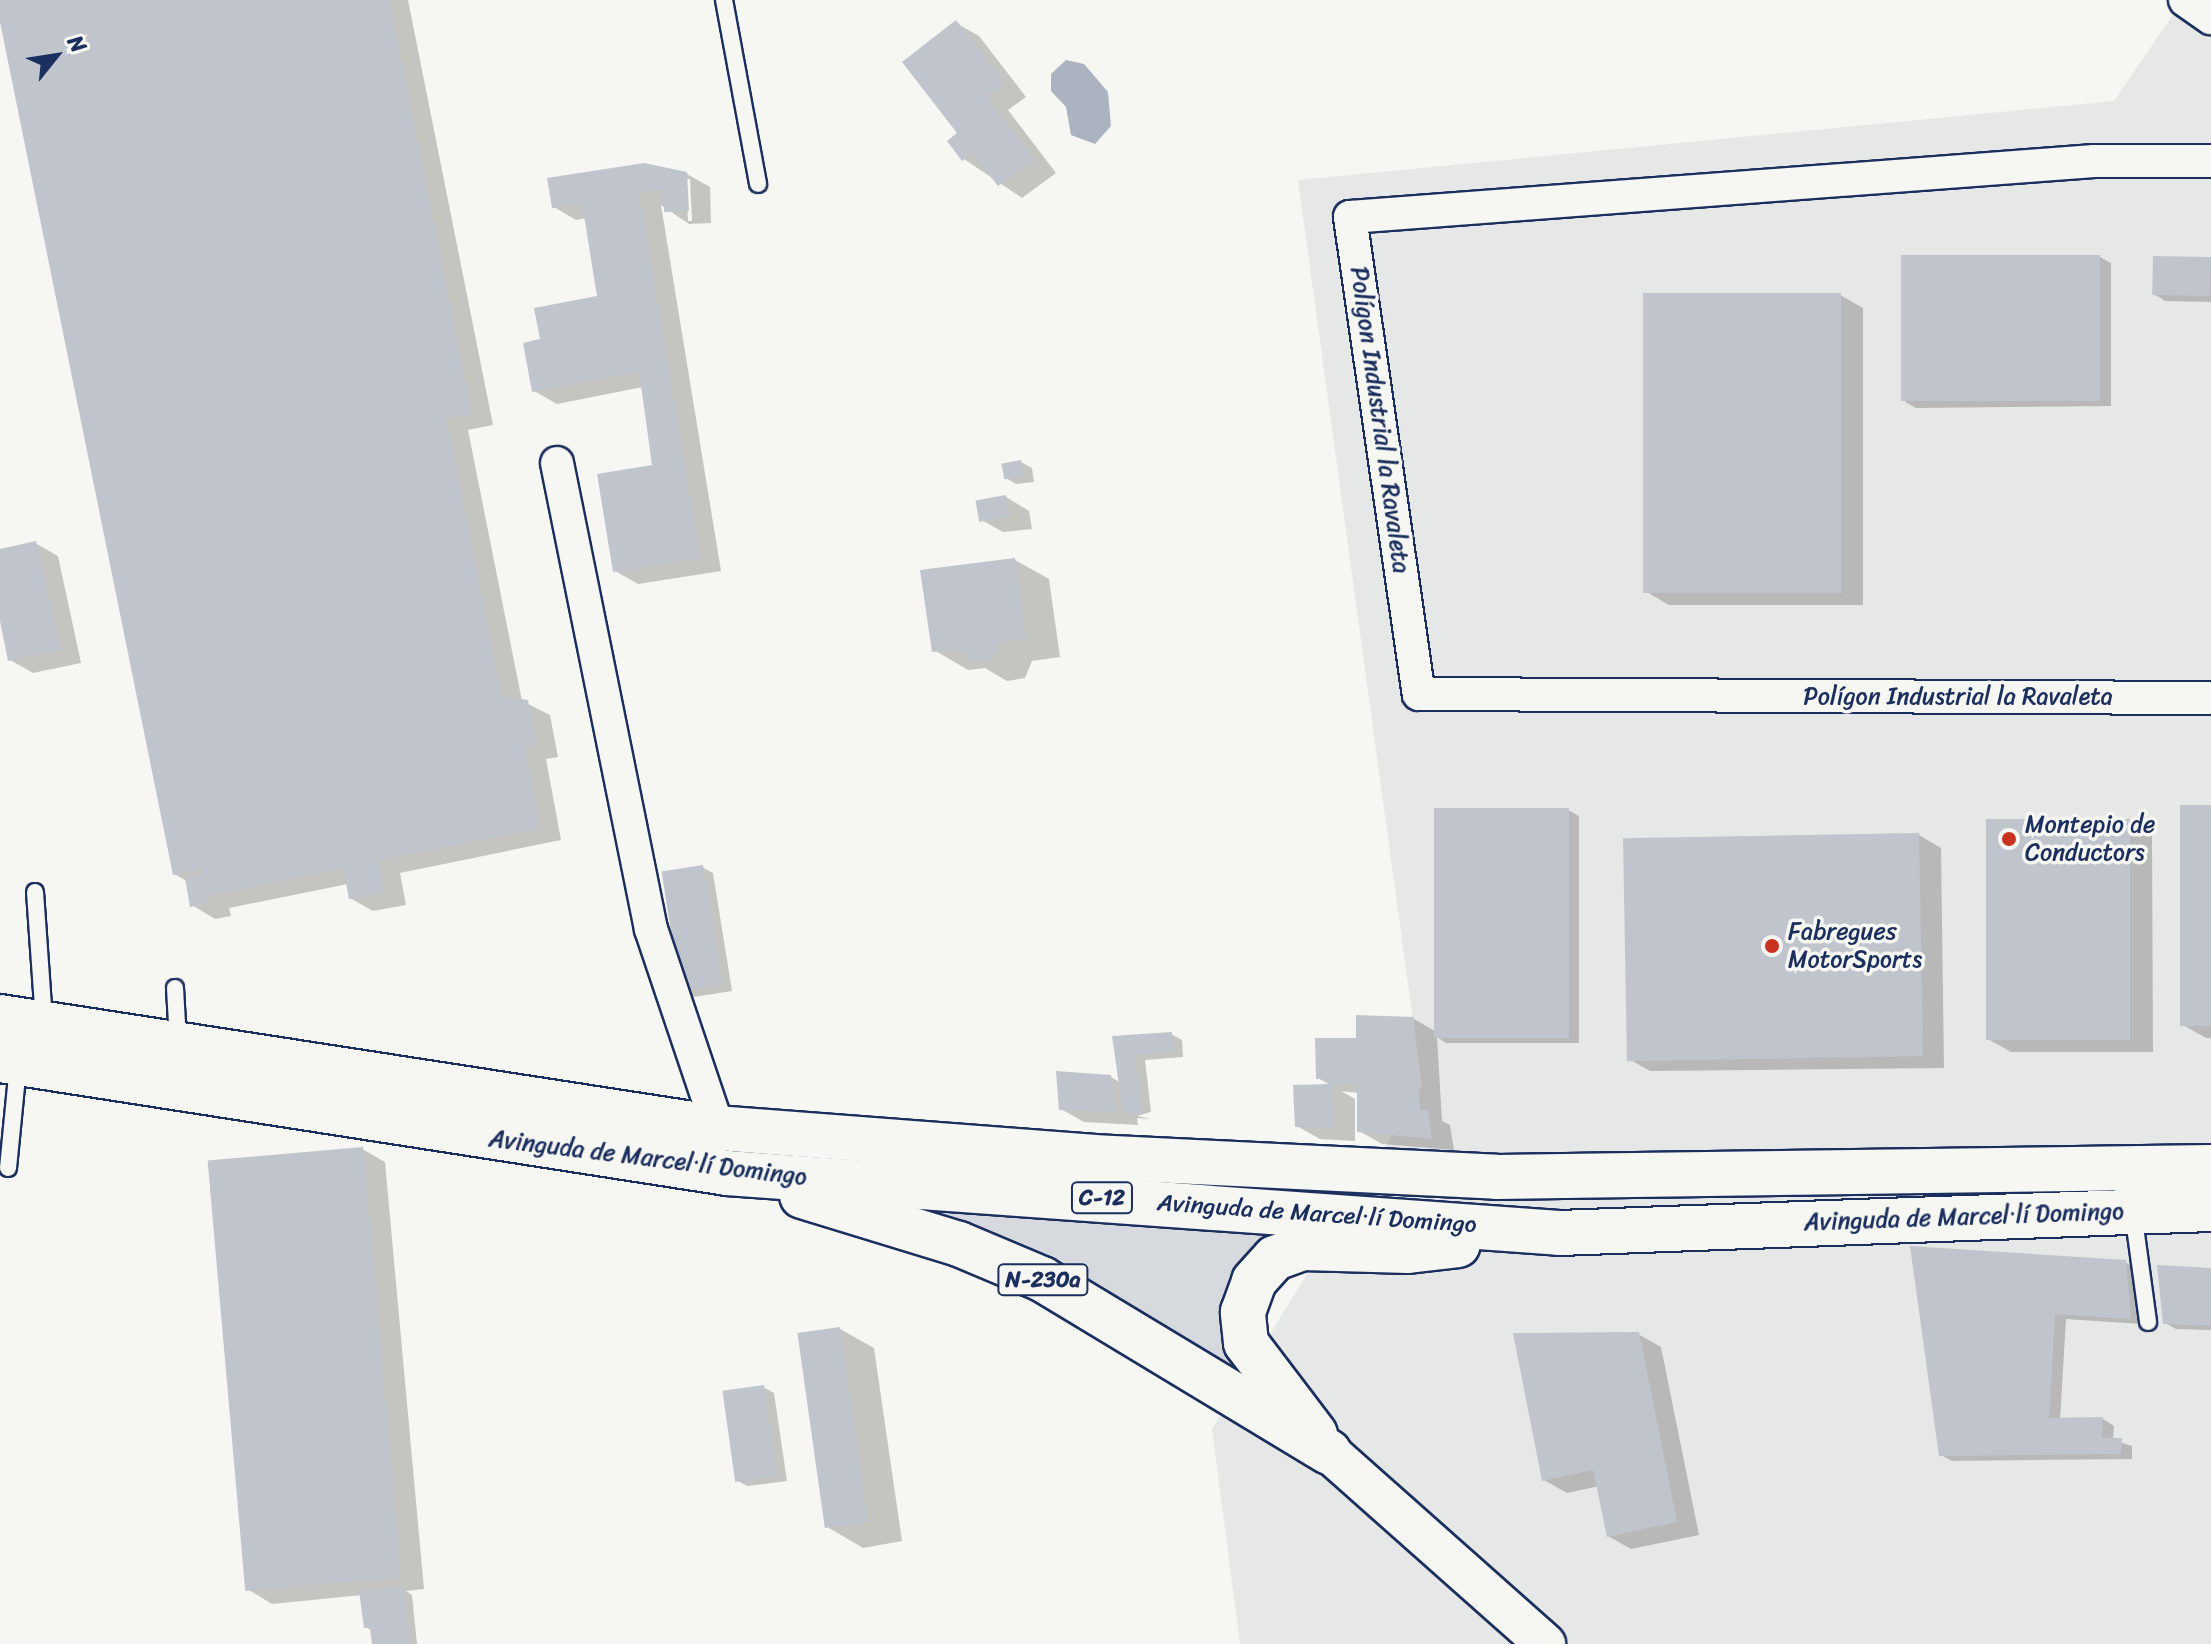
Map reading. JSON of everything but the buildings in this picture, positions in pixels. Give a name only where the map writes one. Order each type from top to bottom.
[{"type":"main road","name":"C-12","points":[[0,1017],[718,1128],[1093,1157],[1497,1177],[2211,1167]]},
{"type":"main road","name":"Avinguda de Marcel·lí Domingo","points":[[9,1062],[727,1173],[1559,1233],[2211,1209]]},
{"type":"main road","name":"N-230a","points":[[727,1173],[959,1244],[1042,1279],[1329,1452]]},
{"type":"main road","name":"N-230a","points":[[1329,1452],[1246,1343],[1243,1312],[1254,1281],[1275,1258],[1303,1248],[1408,1251],[1559,1233]]},
{"type":"street","points":[[2185,0],[2211,18]]},
{"type":"street","name":"Polígon Industrial la Ravaleta","points":[[2211,161],[2094,161],[1350,217],[1419,694],[2211,698]]},
{"type":"street","points":[[557,463],[651,929],[718,1128]]},
{"type":"street","name":"N-230a","points":[[1329,1452],[1545,1644]]},
{"type":"lane","points":[[724,0],[758,184]]},
{"type":"lane","points":[[35,892],[44,1024]]},
{"type":"lane","points":[[175,988],[178,1044]]},
{"type":"lane","points":[[8,1168],[9,1062]]},
{"type":"lane","points":[[2132,1210],[2148,1322]]},
{"type":"shaded area","points":[[2183,0],[2211,0],[2211,1644],[1240,1644],[1212,1429],[1422,1086],[1298,180],[2114,101]]},
{"type":"shaded area","points":[[1066,60],[1084,64],[1108,92],[1111,126],[1095,144],[1071,135],[1066,107],[1051,91],[1051,74]]},
{"type":"shaded area","points":[[869,1200],[1293,1231],[1256,1253],[1275,1407]]},
{"type":"place","name":"Montepio de Conductors","points":[[2009,839]]},
{"type":"place","name":"Fabregues MotorSports","points":[[1772,946]]}]
